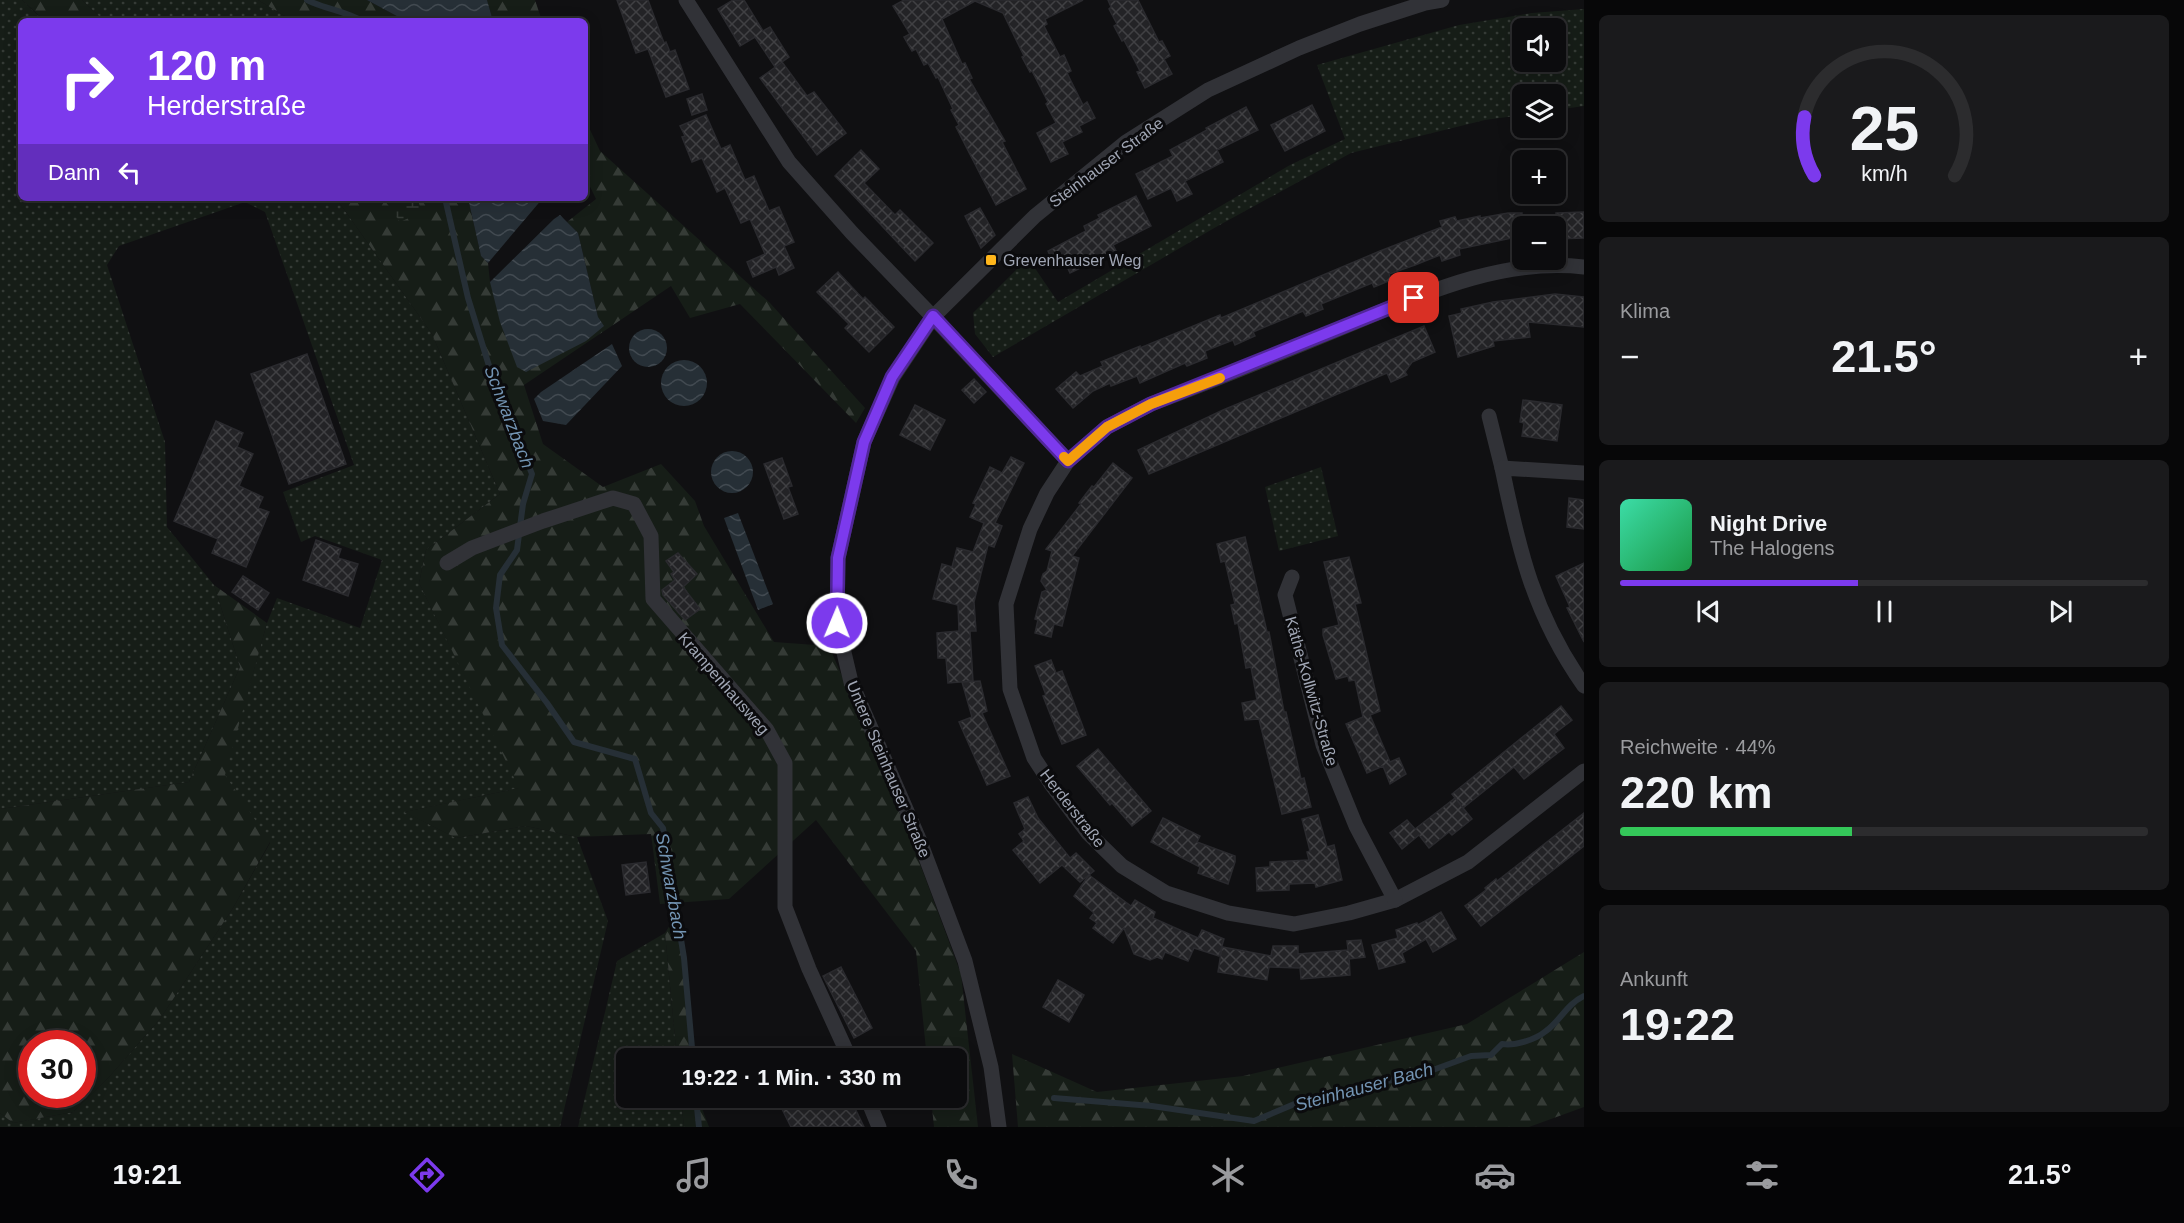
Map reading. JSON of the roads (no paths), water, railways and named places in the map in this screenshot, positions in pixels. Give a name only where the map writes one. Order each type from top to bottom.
[{"type":"street","points":[[686,0],[789,162],[852,233],[1068,461]]},
{"type":"street","name":"Steinhauser Straße","points":[[933,316],[1035,216],[1126,142],[1156,121],[1208,90],[1299,48],[1360,24],[1425,3],[1442,0]]},
{"type":"street","name":"Herderstraße","points":[[1584,267],[1560,264],[1498,271],[1434,291],[1151,404],[1107,427],[1068,461],[1047,493],[1030,529],[1006,604],[1010,689],[1034,758],[1051,784],[1088,833],[1122,866],[1166,893],[1228,913],[1294,924],[1349,913],[1395,900],[1468,862],[1584,771]]},
{"type":"street","name":"Untere Steinhauser Straße","points":[[933,316],[892,377],[864,442],[838,558],[837,623],[851,682],[909,813],[965,961],[991,1067],[999,1127]]},
{"type":"street","points":[[1489,416],[1514,526],[1533,591],[1545,622],[1566,661],[1584,686]]},
{"type":"street","points":[[1502,468],[1584,473]]},
{"type":"street","name":"Krampenhausweg","points":[[447,564],[472,548],[613,498],[634,504],[651,536],[653,599],[767,730],[785,764],[785,907],[844,1048]]},
{"type":"street","name":"Käthe-Kollwitz-Straße","points":[[1292,577],[1285,596],[1323,745],[1356,826],[1395,900]]},
{"type":"street","points":[[871,1108],[879,1127]]},
{"type":"water","points":[[367,0],[487,0],[492,18],[400,18]]},
{"type":"water","points":[[469,201],[540,201],[488,263],[481,256]]},
{"type":"water","points":[[560,215],[578,233],[598,317],[604,326],[586,341],[526,372],[517,367],[500,322],[490,282]]},
{"type":"water","points":[[648,329],[661,335],[667,348],[661,361],[648,367],[635,361],[629,348],[635,335]]},
{"type":"water","points":[[612,344],[622,366],[566,425],[543,421],[534,399]]},
{"type":"water","points":[[684,360],[693,361],[701,366],[706,374],[706,392],[701,400],[693,405],[684,406],[675,405],[667,400],[662,392],[661,383],[662,374],[667,366],[675,361]]},
{"type":"water","points":[[732,451],[747,457],[753,472],[747,487],[732,493],[717,487],[711,472],[717,457]]},
{"type":"water","points":[[738,513],[773,604],[758,610],[724,518]]},
{"type":"waterway","name":"Schwarzbach","points":[[307,0],[356,18]]},
{"type":"waterway","name":"Schwarzbach","points":[[446,201],[468,298],[490,369],[532,474],[523,504],[517,550],[500,575],[496,608],[502,645],[574,742],[635,759],[651,813],[663,828],[684,958],[692,1048]]},
{"type":"waterway","name":"Steinhauser Bach","points":[[1054,1098],[1152,1106],[1254,1121],[1304,1100],[1371,1088],[1377,1082],[1411,1078],[1471,1056],[1491,1055],[1502,1044],[1531,1040],[1551,1027],[1573,1003],[1584,996]]},
{"type":"waterway","name":"Schwarzbach","points":[[697,1108],[699,1127]]},
{"type":"place","name":"Grevenhauser Weg","points":[[991,260]]}]
